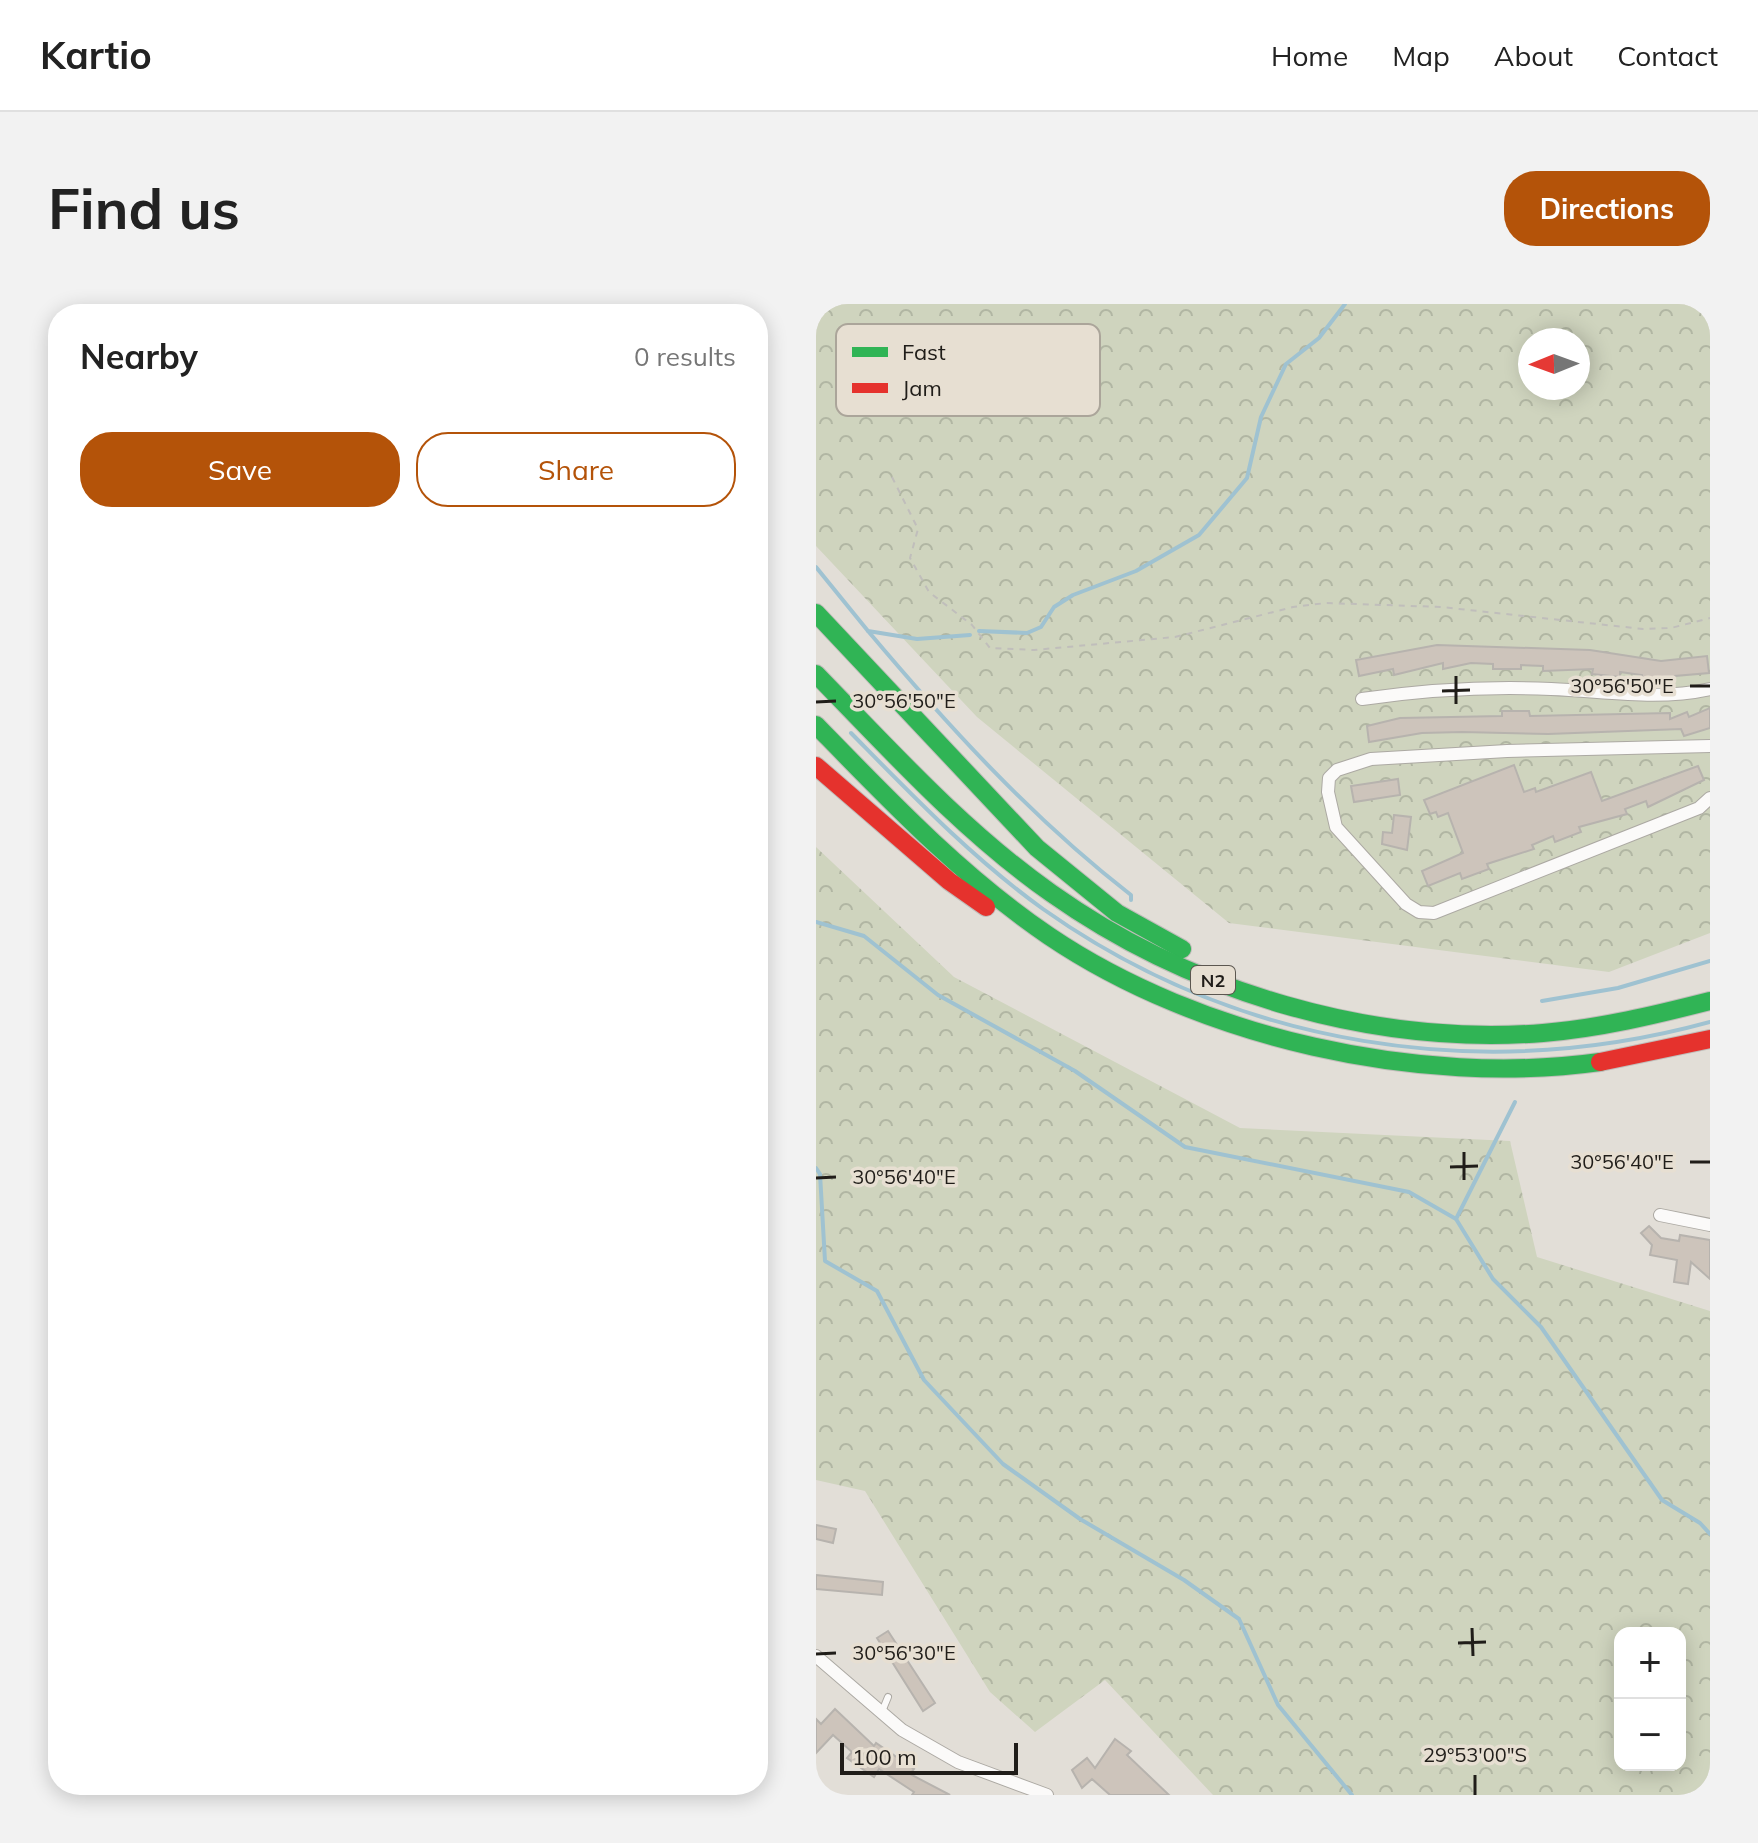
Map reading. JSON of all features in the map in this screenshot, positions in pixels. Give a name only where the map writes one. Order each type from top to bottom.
[{"type":"highway","points":[[816,613],[1015,826],[1117,913],[1162,940],[1260,981],[1381,1013],[1492,1033]]},
{"type":"highway","name":"N2","points":[[816,674],[954,812],[1052,894],[1136,946],[1192,971],[1289,1005],[1393,1027],[1492,1033],[1621,1022],[1710,1001]]},
{"type":"highway","name":"N2","points":[[816,725],[989,892],[1050,937],[1091,961],[1202,1014],[1313,1049],[1367,1060],[1441,1068],[1486,1070],[1583,1065],[1661,1052],[1710,1039]]},
{"type":"highway","points":[[816,766],[949,881],[1041,944],[1121,989],[1202,1014]]},
{"type":"street","points":[[1362,699],[1428,690],[1552,689],[1651,696],[1710,689]]},
{"type":"street","points":[[1710,746],[1507,751],[1371,759],[1337,770],[1329,778],[1328,792],[1336,827],[1406,904],[1419,912],[1434,913],[1699,808],[1710,798]]},
{"type":"street","points":[[1660,1215],[1710,1225]]},
{"type":"street","points":[[816,1656],[902,1730],[958,1762],[1047,1795]]},
{"type":"lane","points":[[881,1714],[888,1697]]},
{"type":"path","points":[[892,477],[918,529],[910,558],[929,592],[972,625],[990,648],[1034,650],[1175,637],[1293,607],[1326,603],[1456,608],[1643,629],[1671,628],[1710,618]]},
{"type":"green space","points":[[816,304],[1710,304],[1710,933],[1609,972],[1229,923],[977,717],[816,546]]},
{"type":"green space","points":[[816,847],[954,977],[1240,1128],[1510,1141],[1537,1257],[1710,1311],[1710,1795],[1213,1795],[1105,1680],[1035,1732],[990,1692],[865,1491],[816,1480]]},
{"type":"building","points":[[1437,645],[1590,650],[1661,661],[1707,656],[1709,673],[1675,676],[1675,680],[1642,679],[1642,675],[1620,672],[1620,677],[1592,674],[1593,669],[1543,671],[1543,666],[1521,665],[1521,669],[1493,669],[1493,664],[1471,663],[1443,669],[1443,663],[1394,675],[1393,669],[1359,676],[1356,660]]},
{"type":"building","points":[[1710,708],[1710,728],[1684,736],[1681,729],[1548,734],[1462,732],[1422,733],[1369,742],[1367,726],[1400,718],[1502,716],[1502,711],[1529,711],[1530,716],[1670,713],[1670,719],[1687,712],[1689,717]]},
{"type":"building","points":[[1514,765],[1524,792],[1535,788],[1536,792],[1591,772],[1602,801],[1698,766],[1704,780],[1648,807],[1646,801],[1625,809],[1627,814],[1579,827],[1581,832],[1555,842],[1553,836],[1532,845],[1534,849],[1487,864],[1489,869],[1462,879],[1460,873],[1428,886],[1422,871],[1463,853],[1448,813],[1438,817],[1436,812],[1430,814],[1424,800]]},
{"type":"building","points":[[1398,779],[1400,795],[1354,802],[1351,786]]},
{"type":"building","points":[[1394,815],[1411,817],[1407,850],[1382,844],[1383,832],[1392,833]]},
{"type":"building","points":[[1649,1226],[1661,1238],[1679,1241],[1680,1235],[1710,1240],[1710,1279],[1691,1262],[1688,1284],[1674,1282],[1677,1260],[1650,1255],[1652,1245],[1641,1233]]},
{"type":"building","points":[[816,1525],[836,1529],[833,1543],[816,1539]]},
{"type":"building","points":[[816,1575],[883,1582],[882,1595],[816,1589]]},
{"type":"building","points":[[888,1631],[935,1703],[923,1711],[877,1638]]},
{"type":"building","points":[[835,1709],[874,1746],[876,1743],[914,1769],[910,1774],[950,1795],[912,1795],[914,1792],[879,1769],[874,1777],[847,1758],[852,1752],[833,1735],[816,1753],[816,1719],[821,1724]]},
{"type":"building","points":[[1115,1739],[1131,1751],[1127,1755],[1169,1795],[1110,1795],[1092,1779],[1082,1788],[1072,1770],[1087,1758],[1095,1768]]},
{"type":"waterway","points":[[979,631],[1027,633],[1041,627],[1054,607],[1073,595],[1136,571],[1199,535],[1247,478],[1261,417],[1286,364],[1319,338],[1345,304]]},
{"type":"waterway","points":[[816,567],[868,631],[917,639],[970,635]]},
{"type":"waterway","points":[[868,631],[993,770],[1060,835],[1131,895],[1131,900]]},
{"type":"waterway","points":[[851,733],[967,847],[1043,909],[1118,956],[1197,994],[1279,1022],[1363,1041],[1449,1050],[1536,1050],[1623,1041],[1710,1022]]},
{"type":"waterway","points":[[816,922],[864,936],[938,995],[1075,1071],[1185,1147],[1409,1192],[1456,1219],[1493,1279],[1541,1327],[1662,1500],[1700,1523],[1710,1534]]},
{"type":"waterway","points":[[1542,1001],[1618,988],[1710,961]]},
{"type":"waterway","points":[[1456,1219],[1515,1102]]},
{"type":"waterway","points":[[816,1168],[820,1174],[825,1261],[877,1291],[924,1380],[1003,1464],[1080,1519],[1184,1580],[1239,1619],[1278,1705],[1352,1795]]},
{"type":"traffic: fast","points":[[816,613],[1037,848],[1117,913],[1182,949]]},
{"type":"traffic: fast","points":[[816,674],[958,817],[1019,869],[1105,928],[1223,984],[1285,1005],[1349,1021],[1413,1031],[1478,1035],[1586,1028],[1710,1001]]},
{"type":"traffic: fast","points":[[816,725],[927,836],[986,889],[1049,936],[1109,972],[1173,1002],[1242,1027],[1314,1047],[1386,1060],[1459,1067],[1531,1068],[1600,1062]]},
{"type":"traffic: jam","points":[[816,766],[949,881],[986,907]]},
{"type":"traffic: jam","points":[[1600,1062],[1710,1039]]}]
